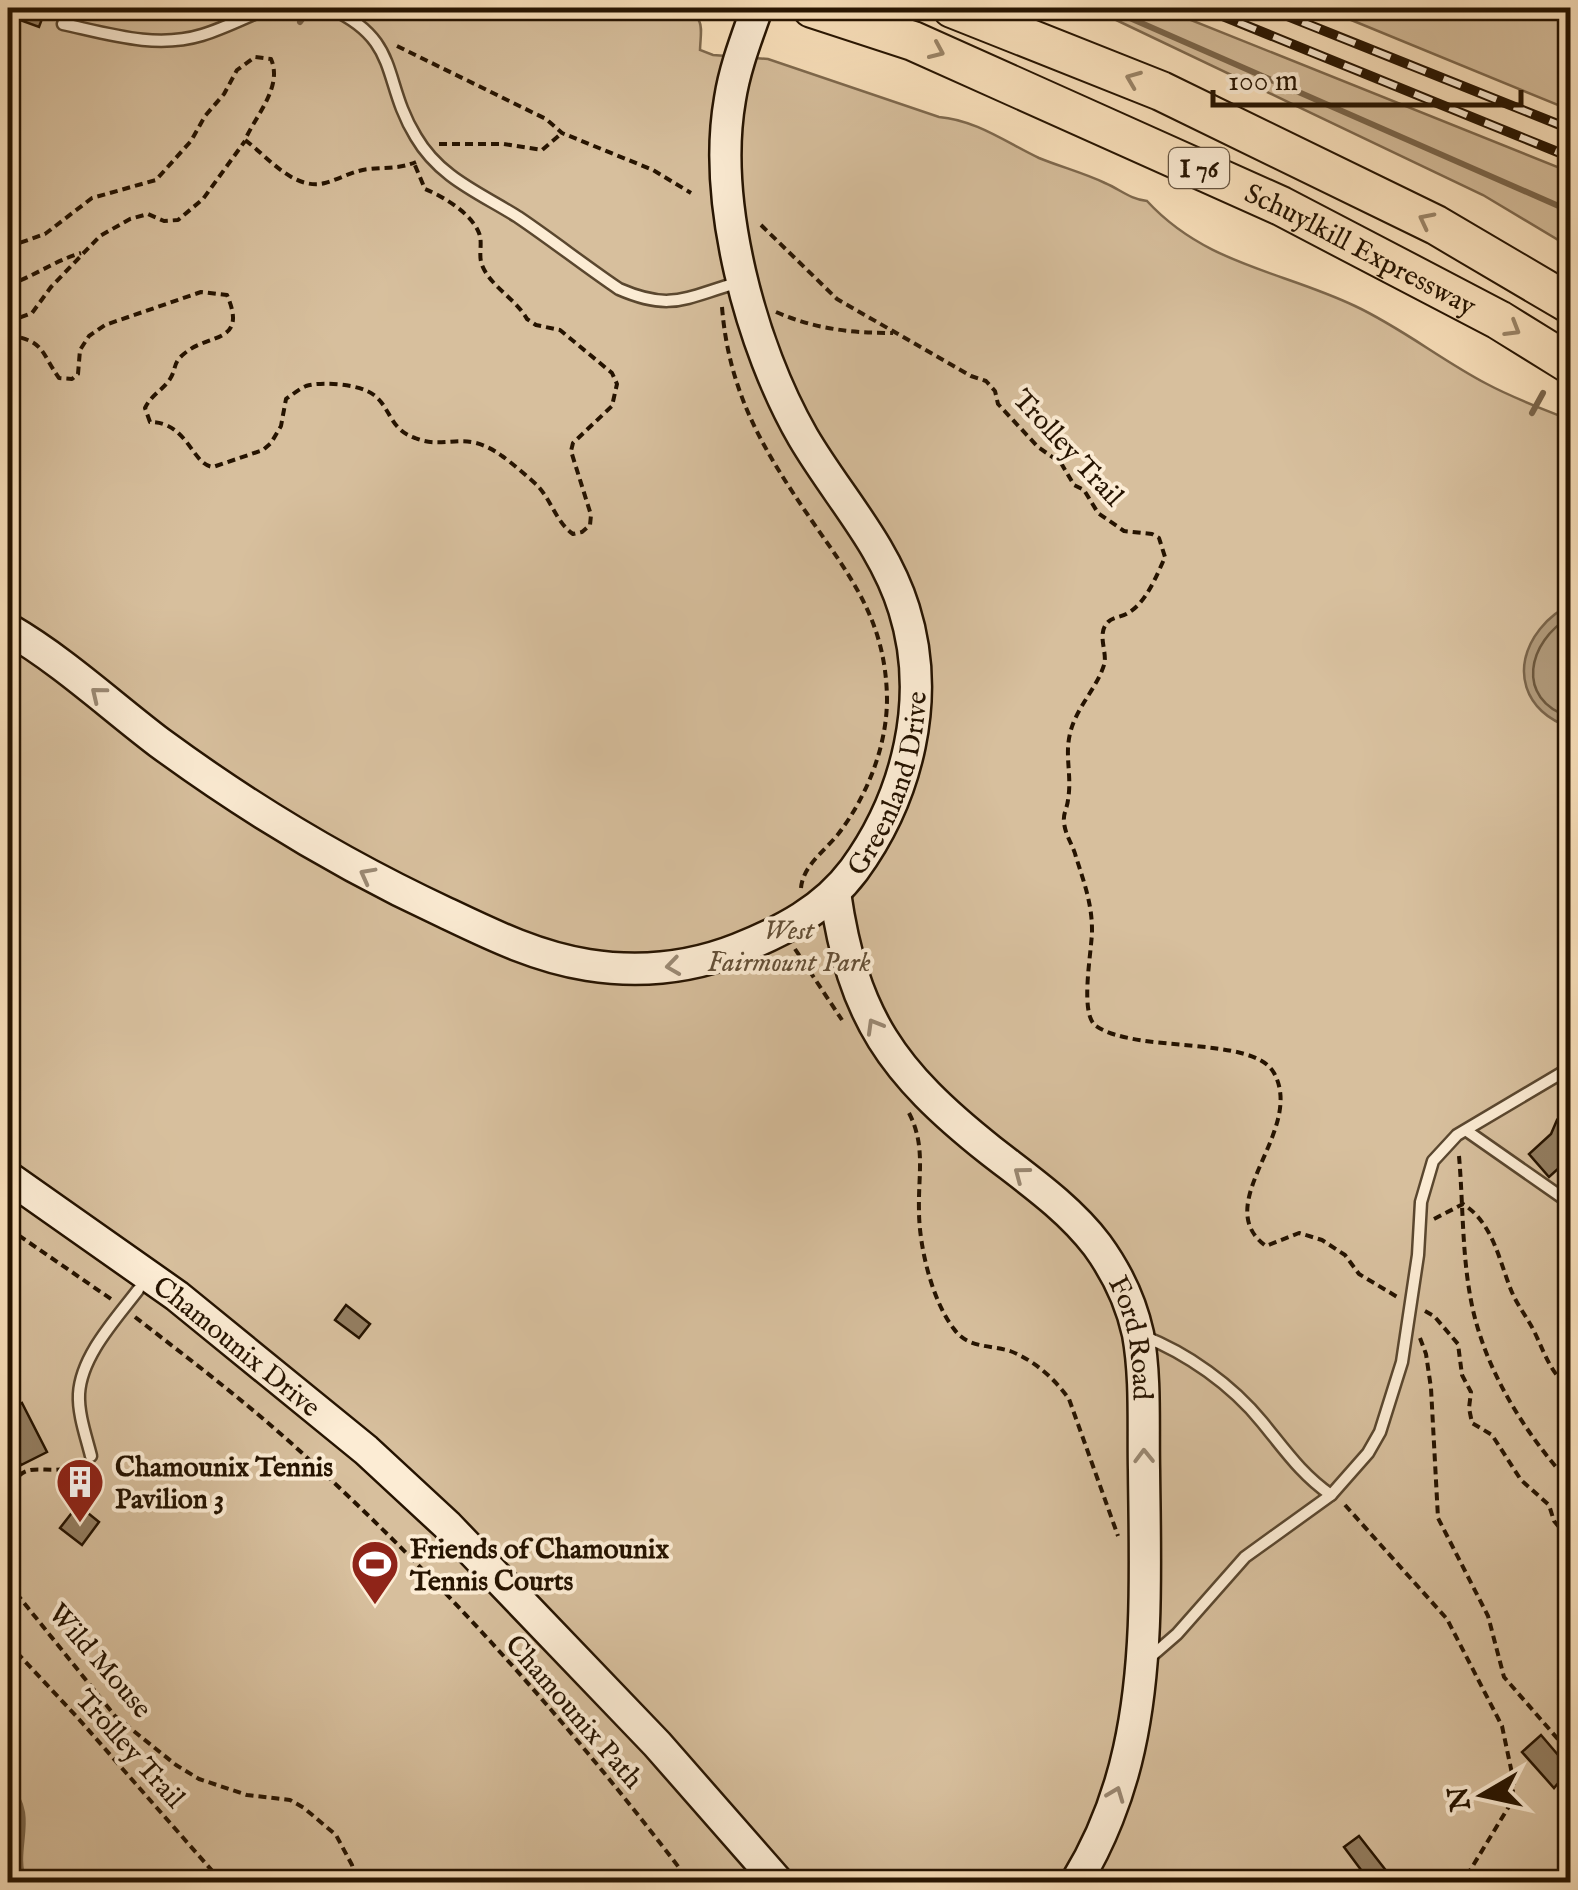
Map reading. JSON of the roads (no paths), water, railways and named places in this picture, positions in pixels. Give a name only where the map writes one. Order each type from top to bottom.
[{"type":"highway","name":"Schuylkill Expressway","points":[[812,8],[914,41],[1281,206],[1499,320],[1570,364]]},
{"type":"highway","name":"Schuylkill Expressway","points":[[952,8],[1161,91],[1436,225],[1570,304]]},
{"type":"main road","name":"Greenland Drive","points":[[8,629],[62,665],[197,769],[304,839],[394,889],[490,934],[551,957],[639,970],[694,963],[778,932],[835,893],[873,840],[902,777],[916,706],[913,649],[906,615],[888,567],[803,437],[738,298],[726,150],[730,96],[757,8]]},
{"type":"main road","name":"Ford Road","points":[[835,893],[851,976],[876,1032],[946,1113],[1036,1186],[1094,1240],[1122,1286],[1138,1334],[1144,1456],[1142,1663],[1136,1714],[1120,1784],[1076,1882]]},
{"type":"main road","name":"Chamounix Drive","points":[[8,1177],[177,1296],[307,1399],[448,1525],[658,1744],[778,1882]]},
{"type":"lane","points":[[63,24],[132,39],[171,41],[205,34],[268,8]]},
{"type":"lane","points":[[333,8],[376,39],[403,111],[427,154],[456,181],[518,218],[619,289],[658,303],[738,298]]},
{"type":"lane","points":[[1142,1663],[1177,1634],[1245,1557],[1331,1495],[1355,1470],[1380,1432],[1408,1330],[1424,1182],[1433,1161],[1462,1133],[1570,1068]]},
{"type":"lane","points":[[1462,1133],[1570,1203]]},
{"type":"lane","points":[[92,1456],[80,1405],[82,1378],[98,1345],[138,1290]]},
{"type":"lane","points":[[1138,1334],[1168,1346],[1241,1399],[1295,1466],[1331,1495]]},
{"type":"water","points":[[1570,606],[1570,727],[1542,711],[1526,687],[1524,673],[1525,659],[1540,629]]},
{"type":"waterway","points":[[300,22],[310,8]]},
{"type":"waterway","points":[[1107,8],[1570,211]]},
{"type":"waterway","points":[[1532,413],[1543,393]]},
{"type":"waterway","points":[[8,1785],[17,1797],[23,1821],[20,1857],[24,1882]]},
{"type":"railway","points":[[1203,8],[1570,157]]},
{"type":"railway","points":[[1267,8],[1570,129]]},
{"type":"place","name":"Chamounix Tennis Pavilion 3","points":[[80,1524]]},
{"type":"place","name":"Friends of Chamounix Tennis Courts","points":[[375,1606]]},
{"type":"park label","name":"West Fairmount Park","points":[[789,945]]}]
